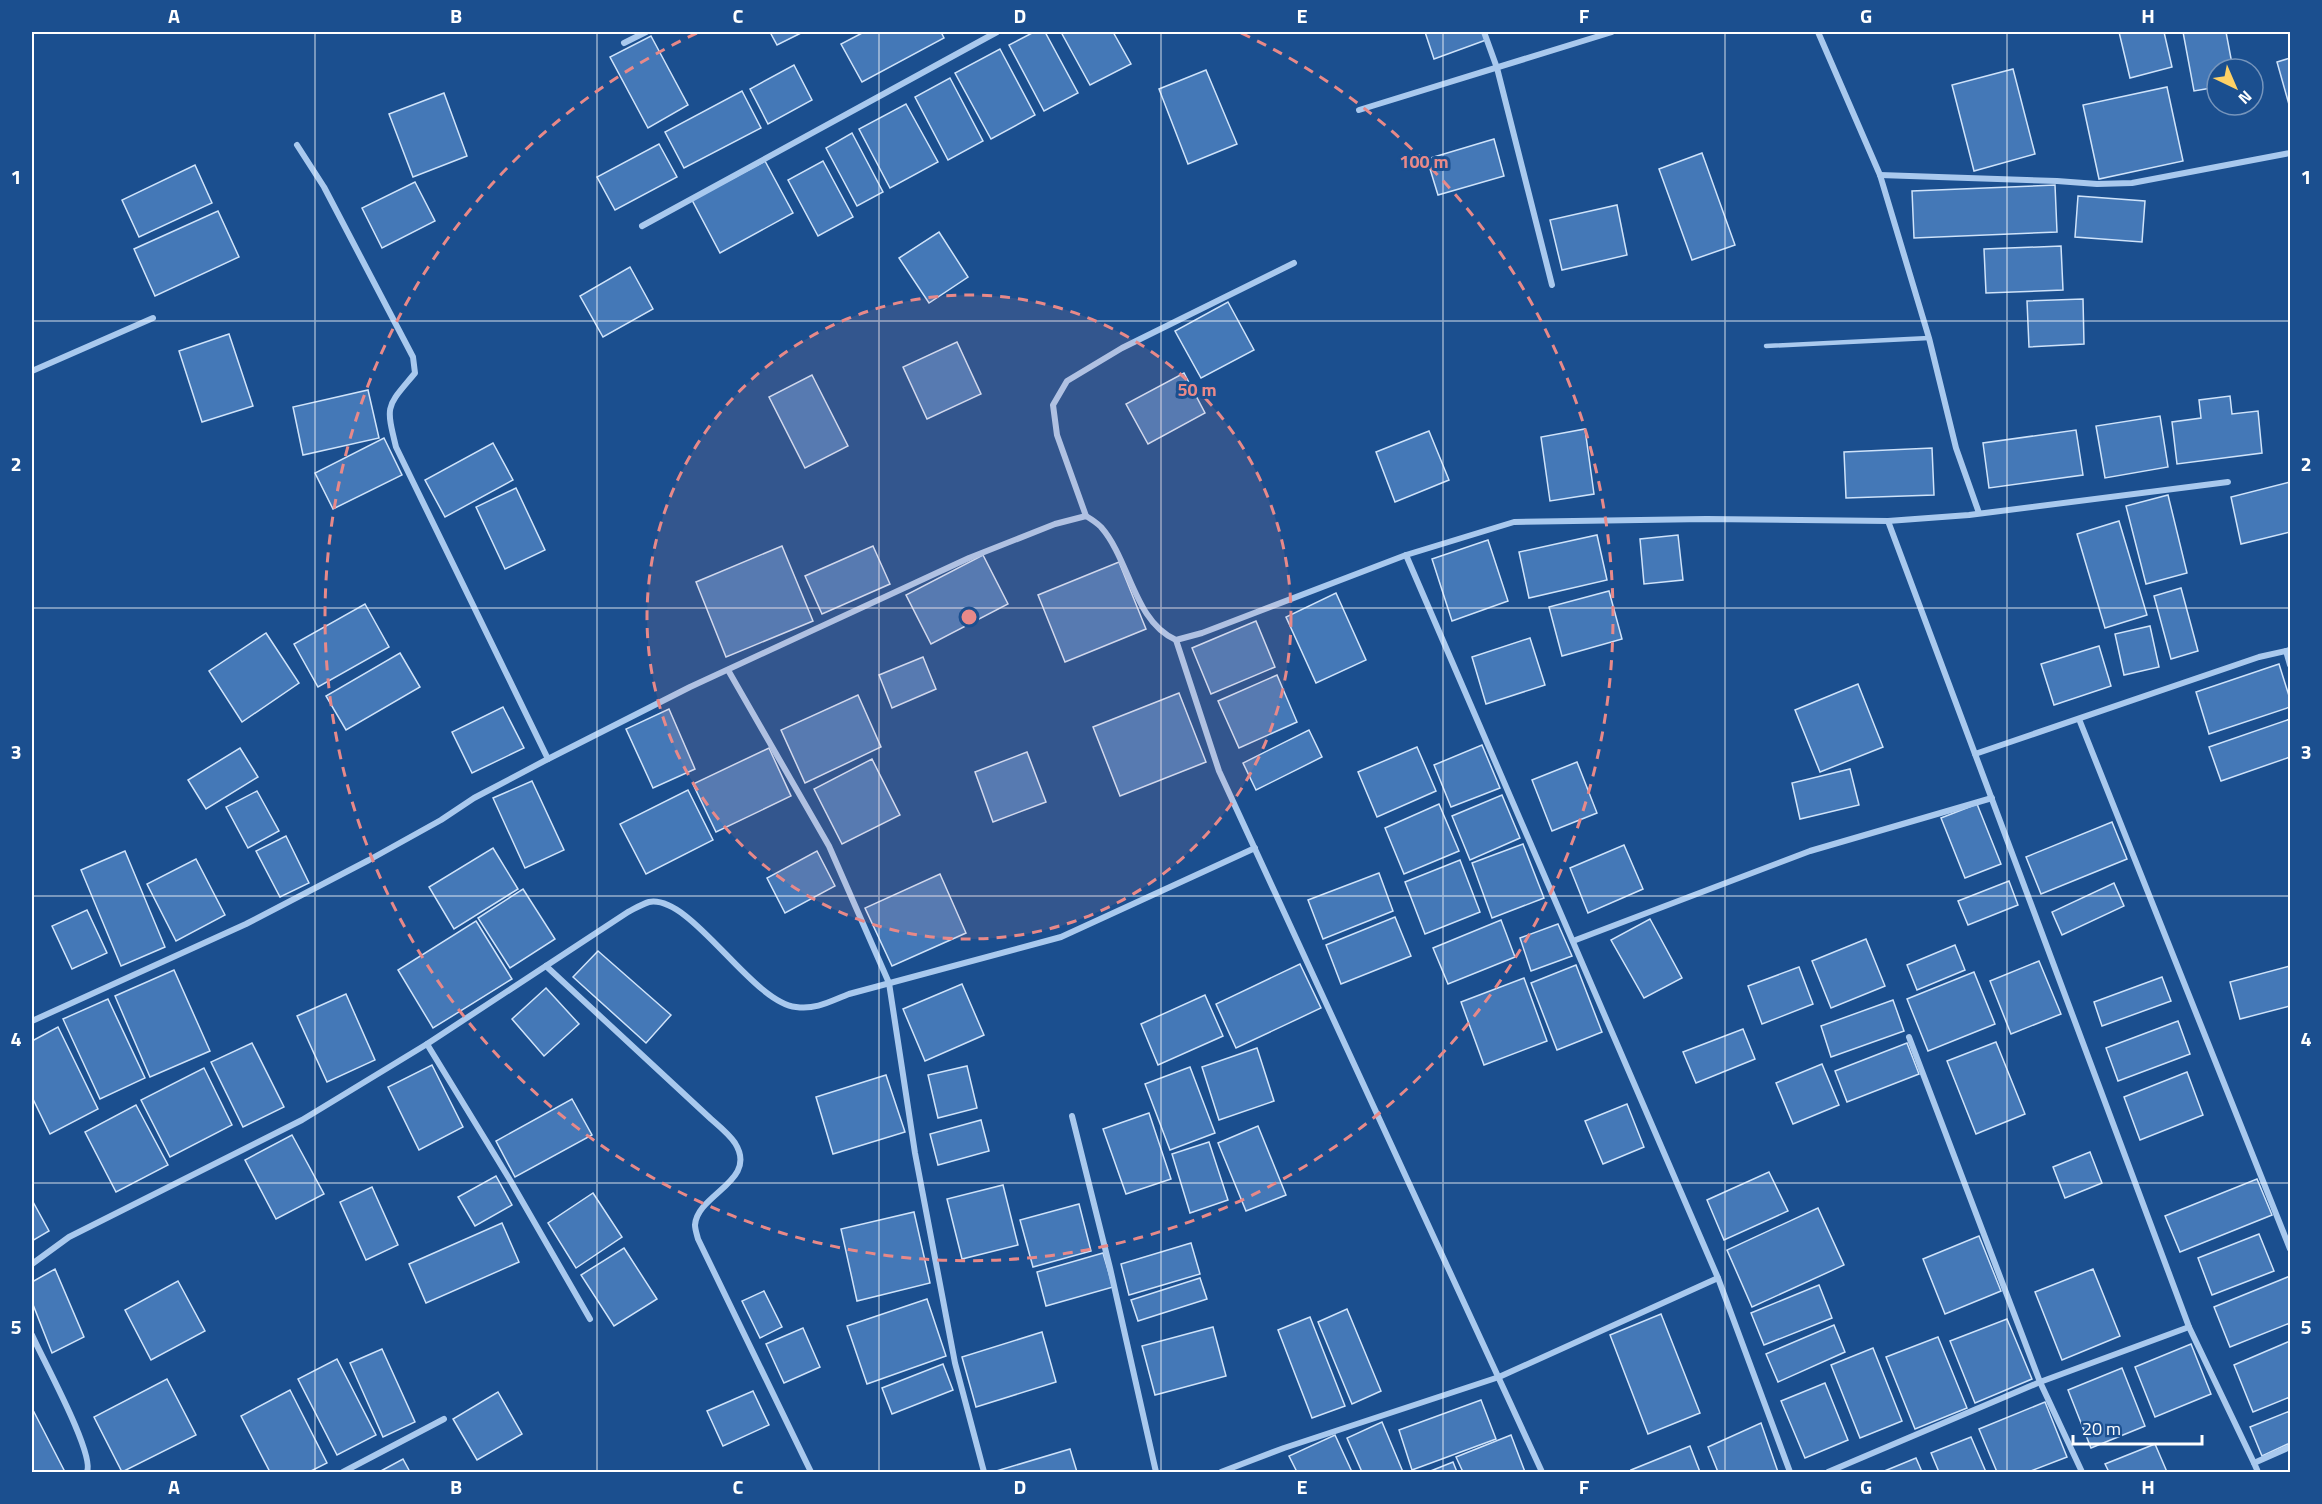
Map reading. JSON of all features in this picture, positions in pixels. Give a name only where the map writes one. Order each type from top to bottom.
[{"type":"street","points":[[624,43],[646,32]]},
{"type":"street","points":[[642,226],[997,32]]},
{"type":"street","points":[[1485,32],[1497,68],[1552,285]]},
{"type":"street","points":[[1359,110],[1612,32]]},
{"type":"street","points":[[1818,32],[1880,175],[1929,338],[1956,448],[1979,513]]},
{"type":"street","points":[[297,145],[324,187],[412,357],[415,373],[392,401],[388,415],[396,447],[548,759]]},
{"type":"street","points":[[1880,175],[2097,184],[2132,183],[2290,153]]},
{"type":"street","points":[[1294,263],[1122,348],[1067,381],[1053,405],[1058,435],[1086,516],[1101,527],[1117,551],[1150,621],[1160,632],[1176,640],[1202,633],[1406,555],[1514,522],[1706,519],[1888,521],[1979,513],[2228,482]]},
{"type":"street","points":[[32,371],[153,318]]},
{"type":"street","points":[[32,1021],[246,924],[388,850],[474,798],[548,759],[728,670],[969,558],[1055,524],[1086,516]]},
{"type":"street","points":[[1888,521],[2189,1327],[2258,1473]]},
{"type":"street","points":[[1406,555],[1718,1278],[1790,1473]]},
{"type":"street","points":[[1176,640],[1219,771],[1542,1473]]},
{"type":"street","points":[[1975,754],[2259,657],[2288,651],[2290,665]]},
{"type":"street","points":[[728,670],[829,846],[889,983],[915,1153],[955,1363],[984,1473]]},
{"type":"street","points":[[2079,719],[2290,1249]]},
{"type":"street","points":[[1573,942],[1810,851],[1992,798]]},
{"type":"street","points":[[32,1264],[69,1237],[302,1120],[427,1044],[628,912],[650,902],[675,908],[770,995],[794,1007],[816,1008],[849,994],[1061,937],[1255,848]]},
{"type":"street","points":[[546,966],[735,1143],[741,1160],[738,1172],[700,1212],[695,1224],[698,1239],[812,1473]]},
{"type":"street","points":[[1909,1036],[2040,1382],[2082,1473]]},
{"type":"street","points":[[427,1044],[510,1180],[590,1319]]},
{"type":"street","points":[[1072,1116],[1110,1268],[1156,1473]]},
{"type":"street","points":[[1221,1473],[1284,1448],[1499,1377],[1718,1278]]},
{"type":"street","points":[[1828,1473],[2040,1382],[2189,1327]]},
{"type":"street","points":[[32,1335],[85,1446],[89,1468],[87,1473]]},
{"type":"street","points":[[343,1473],[444,1419]]},
{"type":"street","points":[[2254,1463],[2290,1447]]},
{"type":"lane","points":[[1766,346],[1929,338]]},
{"type":"building","points":[[770,32],[803,32],[777,45]]},
{"type":"building","points":[[864,32],[941,32],[944,38],[862,82],[841,44]]},
{"type":"building","points":[[1034,32],[1045,32],[1078,93],[1044,111],[1009,45]]},
{"type":"building","points":[[1061,32],[1113,32],[1131,64],[1090,85]]},
{"type":"building","points":[[1425,32],[1483,32],[1486,40],[1434,59]]},
{"type":"building","points":[[2119,32],[2164,32],[2172,67],[2130,78]]},
{"type":"building","points":[[2183,32],[2226,32],[2231,57],[2205,57],[2205,89],[2194,91]]},
{"type":"building","points":[[651,36],[688,105],[648,128],[610,57]]},
{"type":"building","points":[[1000,49],[1035,115],[991,139],[955,73]]},
{"type":"building","points":[[2290,58],[2290,108],[2277,62]]},
{"type":"building","points":[[794,65],[812,100],[768,124],[750,89]]},
{"type":"building","points":[[2013,69],[2035,154],[1974,171],[1952,85]]},
{"type":"building","points":[[1206,70],[1237,144],[1188,164],[1159,89]]},
{"type":"building","points":[[950,78],[983,141],[948,160],[915,97]]},
{"type":"building","points":[[2167,87],[2183,161],[2099,179],[2083,105]]},
{"type":"building","points":[[742,91],[761,128],[684,168],[665,132]]},
{"type":"building","points":[[444,93],[467,156],[413,177],[389,114]]},
{"type":"building","points":[[906,104],[938,162],[890,188],[859,129]]},
{"type":"building","points":[[852,133],[883,192],[857,206],[826,148]]},
{"type":"building","points":[[1494,139],[1504,176],[1438,195],[1427,159]]},
{"type":"building","points":[[659,144],[677,177],[615,210],[597,177]]},
{"type":"building","points":[[1702,153],[1735,245],[1692,260],[1659,169]]},
{"type":"building","points":[[765,161],[793,213],[720,253],[692,200]]},
{"type":"building","points":[[823,161],[853,217],[818,236],[788,180]]},
{"type":"building","points":[[195,165],[212,203],[139,237],[122,200]]},
{"type":"building","points":[[415,182],[435,221],[382,248],[362,208]]},
{"type":"building","points":[[2055,185],[2057,232],[1914,238],[1912,191]]},
{"type":"building","points":[[2078,196],[2145,201],[2142,242],[2075,237]]},
{"type":"building","points":[[1617,205],[1627,255],[1562,270],[1550,220]]},
{"type":"building","points":[[218,211],[239,257],[155,296],[134,249]]},
{"type":"building","points":[[939,232],[968,277],[929,303],[899,258]]},
{"type":"building","points":[[2061,246],[2063,290],[1986,293],[1984,249]]},
{"type":"building","points":[[630,267],[653,309],[603,337],[580,296]]},
{"type":"building","points":[[2083,299],[2084,344],[2029,347],[2027,301]]},
{"type":"building","points":[[1228,302],[1254,350],[1201,378],[1175,331]]},
{"type":"building","points":[[229,334],[253,406],[202,422],[179,351]]},
{"type":"building","points":[[957,342],[981,394],[927,419],[903,367]]},
{"type":"building","points":[[1184,373],[1205,413],[1148,444],[1126,404]]},
{"type":"building","points":[[812,375],[848,446],[805,468],[769,397]]},
{"type":"building","points":[[368,390],[379,438],[303,455],[293,407]]},
{"type":"building","points":[[2230,396],[2232,414],[2258,411],[2262,453],[2177,464],[2172,422],[2201,418],[2199,400]]},
{"type":"building","points":[[2160,416],[2168,467],[2105,478],[2096,426]]},
{"type":"building","points":[[1585,429],[1594,494],[1550,501],[1541,437]]},
{"type":"building","points":[[2076,430],[2083,475],[1989,488],[1983,443]]},
{"type":"building","points":[[1429,431],[1449,480],[1395,502],[1376,452]]},
{"type":"building","points":[[384,438],[402,475],[333,509],[315,473]]},
{"type":"building","points":[[493,443],[513,480],[445,517],[425,480]]},
{"type":"building","points":[[1932,448],[1934,495],[1846,498],[1844,452]]},
{"type":"building","points":[[2290,482],[2290,532],[2241,544],[2231,497]]},
{"type":"building","points":[[516,488],[545,550],[505,569],[476,507]]},
{"type":"building","points":[[2168,495],[2187,573],[2146,584],[2126,506]]},
{"type":"building","points":[[2119,521],[2147,615],[2105,628],[2077,534]]},
{"type":"building","points":[[1597,535],[1607,580],[1529,598],[1519,552]]},
{"type":"building","points":[[1678,535],[1683,580],[1644,584],[1640,539]]},
{"type":"building","points":[[1488,540],[1508,601],[1452,621],[1432,559]]},
{"type":"building","points":[[782,546],[813,621],[726,657],[696,582]]},
{"type":"building","points":[[873,546],[890,584],[822,614],[805,576]]},
{"type":"building","points":[[983,555],[1008,604],[931,644],[906,595]]},
{"type":"building","points":[[1119,562],[1146,629],[1065,662],[1038,595]]},
{"type":"building","points":[[2181,588],[2198,651],[2171,659],[2154,596]]},
{"type":"building","points":[[1609,591],[1622,639],[1562,656],[1549,607]]},
{"type":"building","points":[[1336,593],[1366,660],[1316,683],[1286,617]]},
{"type":"building","points":[[365,604],[389,647],[318,687],[294,644]]},
{"type":"building","points":[[1256,621],[1275,667],[1211,694],[1192,648]]},
{"type":"building","points":[[2150,626],[2159,667],[2124,675],[2115,634]]},
{"type":"building","points":[[266,633],[299,683],[242,722],[209,671]]},
{"type":"building","points":[[1530,638],[1545,685],[1486,704],[1472,657]]},
{"type":"building","points":[[2099,646],[2111,686],[2054,705],[2041,664]]},
{"type":"building","points":[[400,653],[420,687],[346,730],[326,696]]},
{"type":"building","points":[[923,657],[936,689],[892,708],[879,675]]},
{"type":"building","points":[[2279,664],[2290,699],[2290,707],[2209,734],[2196,692]]},
{"type":"building","points":[[1277,675],[1297,722],[1239,748],[1218,701]]},
{"type":"building","points":[[1858,684],[1883,747],[1820,772],[1795,710]]},
{"type":"building","points":[[1179,693],[1206,762],[1120,796],[1093,727]]},
{"type":"building","points":[[858,695],[881,747],[805,783],[781,730]]},
{"type":"building","points":[[503,707],[524,748],[472,773],[452,732]]},
{"type":"building","points":[[669,709],[695,769],[653,788],[626,729]]},
{"type":"building","points":[[2290,719],[2290,757],[2221,781],[2209,747]]},
{"type":"building","points":[[1309,730],[1322,757],[1256,790],[1243,763]]},
{"type":"building","points":[[1482,745],[1500,788],[1451,807],[1434,765]]},
{"type":"building","points":[[1417,747],[1436,791],[1377,817],[1358,772]]},
{"type":"building","points":[[240,748],[258,777],[206,809],[188,780]]},
{"type":"building","points":[[769,748],[791,796],[716,832],[693,784]]},
{"type":"building","points":[[1027,752],[1046,802],[993,822],[975,772]]},
{"type":"building","points":[[872,759],[900,815],[842,844],[814,789]]},
{"type":"building","points":[[1577,762],[1597,813],[1552,831],[1532,780]]},
{"type":"building","points":[[1850,769],[1859,805],[1800,819],[1792,783]]},
{"type":"building","points":[[532,781],[564,850],[525,868],[493,798]]},
{"type":"building","points":[[688,790],[713,840],[646,874],[620,824]]},
{"type":"building","points":[[257,791],[279,831],[248,848],[226,807]]},
{"type":"building","points":[[1502,795],[1520,838],[1470,860],[1452,816]]},
{"type":"building","points":[[1439,804],[1459,851],[1404,874],[1385,828]]},
{"type":"building","points":[[1977,804],[2001,864],[1965,878],[1941,818]]},
{"type":"building","points":[[2112,822],[2127,859],[2041,894],[2026,857]]},
{"type":"building","points":[[286,836],[309,883],[280,897],[256,851]]},
{"type":"building","points":[[1523,844],[1544,898],[1492,918],[1472,863]]},
{"type":"building","points":[[1624,845],[1643,889],[1588,913],[1570,868]]},
{"type":"building","points":[[493,848],[518,889],[454,929],[429,887]]},
{"type":"building","points":[[125,851],[165,947],[121,966],[81,870]]},
{"type":"building","points":[[817,851],[835,886],[785,913],[767,878]]},
{"type":"building","points":[[196,859],[225,915],[176,941],[147,884]]},
{"type":"building","points":[[1460,860],[1480,912],[1425,934],[1405,882]]},
{"type":"building","points":[[1379,873],[1393,911],[1323,939],[1308,900]]},
{"type":"building","points":[[940,874],[966,933],[892,966],[865,908]]},
{"type":"building","points":[[2009,881],[2018,905],[1968,925],[1958,901]]},
{"type":"building","points":[[2114,883],[2124,906],[2062,935],[2052,912]]},
{"type":"building","points":[[523,889],[555,939],[510,968],[478,918]]},
{"type":"building","points":[[87,910],[107,953],[72,969],[52,926]]},
{"type":"building","points":[[1395,917],[1411,956],[1341,984],[1326,945]]},
{"type":"building","points":[[1650,919],[1682,978],[1644,998],[1611,940]]},
{"type":"building","points":[[1501,920],[1515,957],[1448,984],[1433,948]]},
{"type":"building","points":[[476,921],[512,979],[433,1028],[398,970]]},
{"type":"building","points":[[1558,924],[1572,956],[1531,971],[1520,938]]},
{"type":"building","points":[[1866,939],[1885,986],[1831,1008],[1812,961]]},
{"type":"building","points":[[1955,945],[1965,970],[1917,990],[1907,965]]},
{"type":"building","points":[[598,951],[671,1015],[646,1043],[573,977]]},
{"type":"building","points":[[2039,961],[2061,1014],[2011,1034],[1990,981]]},
{"type":"building","points":[[1300,964],[1321,1008],[1236,1048],[1216,1004]]},
{"type":"building","points":[[1576,965],[1602,1032],[1557,1050],[1531,983]]},
{"type":"building","points":[[2290,966],[2290,1006],[2240,1019],[2230,982]]},
{"type":"building","points":[[1799,967],[1813,1004],[1762,1024],[1748,986]]},
{"type":"building","points":[[174,970],[210,1051],[150,1077],[115,996]]},
{"type":"building","points":[[1974,972],[1995,1024],[1928,1051],[1907,999]]},
{"type":"building","points":[[2162,977],[2171,1001],[2102,1026],[2094,1002]]},
{"type":"building","points":[[1524,978],[1547,1041],[1484,1065],[1461,1002]]},
{"type":"building","points":[[962,984],[984,1035],[925,1061],[903,1009]]},
{"type":"building","points":[[546,988],[579,1024],[544,1056],[512,1019]]},
{"type":"building","points":[[346,994],[375,1060],[327,1082],[297,1016]]},
{"type":"building","points":[[1205,995],[1223,1036],[1158,1065],[1141,1024]]},
{"type":"building","points":[[108,999],[145,1078],[100,1099],[63,1019]]},
{"type":"building","points":[[1893,1000],[1904,1031],[1831,1057],[1821,1026]]},
{"type":"building","points":[[2178,1021],[2190,1054],[2118,1081],[2106,1048]]},
{"type":"building","points":[[58,1027],[98,1109],[50,1134],[32,1097],[32,1041]]},
{"type":"building","points":[[1743,1029],[1755,1059],[1696,1083],[1683,1052]]},
{"type":"building","points":[[1996,1042],[2025,1114],[1976,1134],[1947,1061]]},
{"type":"building","points":[[252,1043],[284,1107],[243,1127],[211,1062]]},
{"type":"building","points":[[1907,1043],[1919,1074],[1847,1102],[1835,1071]]},
{"type":"building","points":[[1257,1048],[1274,1101],[1219,1120],[1202,1067]]},
{"type":"building","points":[[1822,1064],[1839,1105],[1793,1124],[1776,1083]]},
{"type":"building","points":[[432,1065],[463,1127],[419,1150],[388,1087]]},
{"type":"building","points":[[967,1066],[977,1108],[938,1118],[928,1075]]},
{"type":"building","points":[[1190,1067],[1215,1133],[1170,1150],[1145,1084]]},
{"type":"building","points":[[204,1068],[232,1125],[170,1157],[141,1100]]},
{"type":"building","points":[[2187,1072],[2203,1115],[2140,1140],[2124,1097]]},
{"type":"building","points":[[886,1075],[905,1132],[833,1154],[816,1097]]},
{"type":"building","points":[[572,1099],[592,1135],[515,1177],[496,1141]]},
{"type":"building","points":[[1627,1104],[1644,1147],[1603,1164],[1585,1121]]},
{"type":"building","points":[[136,1105],[168,1165],[116,1192],[85,1132]]},
{"type":"building","points":[[1149,1113],[1171,1179],[1126,1194],[1103,1129]]},
{"type":"building","points":[[981,1120],[989,1151],[938,1165],[930,1134]]},
{"type":"building","points":[[1258,1126],[1286,1195],[1246,1211],[1218,1143]]},
{"type":"building","points":[[292,1135],[324,1194],[276,1219],[245,1160]]},
{"type":"building","points":[[1209,1142],[1228,1200],[1190,1213],[1172,1154]]},
{"type":"building","points":[[2090,1152],[2102,1183],[2065,1198],[2053,1167]]},
{"type":"building","points":[[1769,1172],[1788,1211],[1724,1240],[1707,1200]]},
{"type":"building","points":[[496,1176],[512,1205],[475,1226],[458,1197]]},
{"type":"building","points":[[2257,1179],[2272,1215],[2180,1252],[2165,1216]]},
{"type":"building","points":[[1003,1185],[1018,1245],[962,1259],[947,1199]]},
{"type":"building","points":[[372,1187],[398,1245],[366,1260],[340,1202]]},
{"type":"building","points":[[593,1193],[622,1237],[576,1268],[548,1223]]},
{"type":"building","points":[[32,1200],[49,1231],[32,1241]]},
{"type":"building","points":[[1079,1204],[1091,1251],[1033,1267],[1020,1220]]},
{"type":"building","points":[[1818,1208],[1844,1265],[1752,1307],[1727,1250]]},
{"type":"building","points":[[914,1212],[930,1283],[857,1301],[841,1229]]},
{"type":"building","points":[[502,1223],[519,1262],[426,1303],[409,1264]]},
{"type":"building","points":[[2259,1234],[2274,1271],[2212,1295],[2198,1258]]},
{"type":"building","points":[[1979,1236],[2001,1291],[1945,1314],[1923,1259]]},
{"type":"building","points":[[1191,1243],[1200,1274],[1129,1295],[1121,1264]]},
{"type":"building","points":[[624,1248],[657,1299],[614,1326],[581,1275]]},
{"type":"building","points":[[1103,1253],[1113,1287],[1046,1306],[1037,1272]]},
{"type":"building","points":[[55,1269],[84,1337],[52,1353],[32,1302],[32,1282]]},
{"type":"building","points":[[2093,1269],[2120,1336],[2062,1360],[2035,1292]]},
{"type":"building","points":[[2290,1276],[2290,1323],[2230,1347],[2214,1307]]},
{"type":"building","points":[[1200,1278],[1207,1299],[1138,1321],[1131,1300]]},
{"type":"building","points":[[178,1281],[205,1331],[151,1360],[125,1310]]},
{"type":"building","points":[[1819,1285],[1832,1318],[1764,1345],[1751,1313]]},
{"type":"building","points":[[764,1291],[782,1327],[760,1338],[742,1301]]},
{"type":"building","points":[[927,1299],[946,1356],[867,1384],[847,1326]]},
{"type":"building","points":[[1347,1309],[1381,1391],[1352,1404],[1318,1322]]},
{"type":"building","points":[[1661,1314],[1700,1413],[1648,1434],[1610,1335]]},
{"type":"building","points":[[1310,1317],[1345,1406],[1312,1418],[1278,1330]]},
{"type":"building","points":[[2007,1319],[2032,1379],[1975,1403],[1950,1341]]},
{"type":"building","points":[[1834,1325],[1845,1352],[1778,1382],[1766,1354]]},
{"type":"building","points":[[1213,1327],[1226,1376],[1155,1395],[1142,1346]]},
{"type":"building","points":[[803,1328],[820,1367],[784,1383],[766,1344]]},
{"type":"building","points":[[1042,1332],[1056,1382],[976,1407],[962,1357]]},
{"type":"building","points":[[1938,1337],[1967,1408],[1915,1429],[1886,1357]]},
{"type":"building","points":[[2290,1341],[2290,1397],[2253,1412],[2234,1365]]},
{"type":"building","points":[[2191,1344],[2211,1394],[2155,1417],[2135,1367]]},
{"type":"building","points":[[1873,1348],[1902,1421],[1860,1438],[1831,1365]]},
{"type":"building","points":[[382,1349],[415,1422],[383,1437],[350,1363]]},
{"type":"building","points":[[337,1359],[376,1435],[337,1455],[298,1379]]},
{"type":"building","points":[[943,1364],[953,1390],[892,1414],[882,1388]]},
{"type":"building","points":[[2122,1368],[2145,1426],[2091,1448],[2068,1390]]},
{"type":"building","points":[[167,1379],[196,1435],[122,1472],[94,1417]]},
{"type":"building","points":[[1825,1383],[1848,1440],[1805,1458],[1781,1401]]},
{"type":"building","points":[[290,1390],[327,1463],[309,1472],[270,1472],[241,1416]]},
{"type":"building","points":[[753,1391],[769,1425],[723,1446],[707,1411]]},
{"type":"building","points":[[498,1392],[522,1434],[477,1460],[453,1419]]},
{"type":"building","points":[[1481,1400],[1496,1439],[1412,1470],[1399,1430]]},
{"type":"building","points":[[2045,1402],[2067,1457],[2028,1472],[1997,1472],[1979,1429]]},
{"type":"building","points":[[2290,1411],[2290,1443],[2262,1456],[2250,1427]]},
{"type":"building","points":[[34,1412],[65,1472],[32,1472],[32,1414]]},
{"type":"building","points":[[1382,1422],[1403,1472],[1362,1472],[1347,1438]]},
{"type":"building","points":[[1761,1423],[1778,1472],[1718,1472],[1708,1447]]},
{"type":"building","points":[[1335,1435],[1352,1472],[1297,1472],[1289,1456]]},
{"type":"building","points":[[1511,1435],[1525,1472],[1463,1472],[1456,1457]]},
{"type":"building","points":[[1971,1437],[1986,1472],[1939,1472],[1931,1453]]},
{"type":"building","points":[[2155,1444],[2167,1472],[2109,1472],[2105,1464]]},
{"type":"building","points":[[1690,1446],[1700,1472],[1632,1472],[1631,1470]]},
{"type":"building","points":[[1070,1449],[1077,1472],[993,1472]]},
{"type":"building","points":[[1916,1458],[1922,1472],[1882,1472]]},
{"type":"building","points":[[403,1459],[410,1472],[379,1472]]},
{"type":"building","points":[[1453,1462],[1457,1472],[1428,1472]]}]
